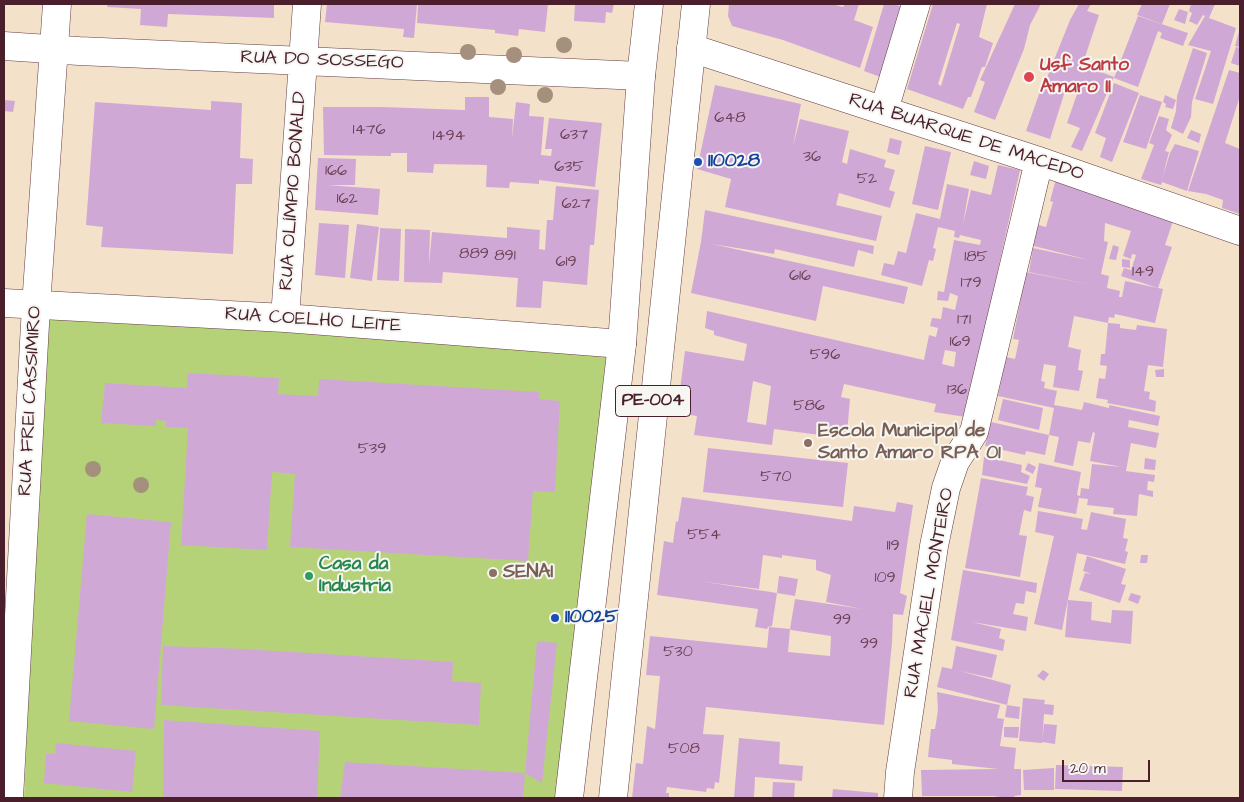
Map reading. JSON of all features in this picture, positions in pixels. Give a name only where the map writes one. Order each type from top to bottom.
[{"type":"street","name":"RUA FREI CASSIMIRO","points":[[9,798],[36,306],[57,4]]},
{"type":"street","name":"RUA OLÍMPIO BONALD","points":[[285,318],[307,4]]},
{"type":"street","name":"PE-004","points":[[569,798],[622,344],[641,76],[649,4]]},
{"type":"street","name":"PE-004","points":[[613,798],[644,487],[696,4]]},
{"type":"street","points":[[884,110],[916,4]]},
{"type":"street","name":"RUA DO SOSSEGO","points":[[4,46],[54,50],[641,76]]},
{"type":"street","name":"RUA BUARQUE DE MACEDO","points":[[691,48],[1039,161],[1240,231]]},
{"type":"street","name":"RUA MACIEL MONTEIRO","points":[[898,798],[900,772],[934,546],[946,488],[955,462],[974,432],[1039,161]]},
{"type":"street","name":"RUA COELHO LEITE","points":[[4,303],[285,318],[622,344]]},
{"type":"green space","name":"Casa da Industria","points":[[44,313],[606,355],[562,798],[24,798]]},
{"type":"building","points":[[108,4],[274,4],[274,18],[168,14],[167,27],[140,25],[141,9],[107,7]]},
{"type":"building","points":[[327,4],[417,4],[414,38],[403,37],[404,29],[325,22]]},
{"type":"building","points":[[418,4],[548,4],[545,32],[519,29],[518,36],[495,33],[495,30],[417,23]]},
{"type":"building","points":[[575,4],[614,4],[612,13],[606,12],[605,23],[574,21]]},
{"type":"building","points":[[729,4],[832,4],[843,7],[845,4],[859,4],[854,20],[873,27],[860,68],[783,40],[732,26],[728,16]]},
{"type":"building","points":[[884,4],[893,4],[909,9],[886,79],[864,71]]},
{"type":"building","points":[[933,4],[987,4],[979,37],[993,43],[985,67],[982,67],[971,97],[968,97],[963,109],[907,89]],"holes":[[[957,23],[960,24],[941,86],[938,84]]]},
{"type":"building","points":[[1015,4],[1041,4],[1030,25],[1024,49],[995,120],[974,112],[985,82],[980,80]]},
{"type":"building","points":[[1079,4],[1091,4],[1087,11],[1099,15],[1083,63],[1088,67],[1114,77],[1082,151],[1071,147],[1080,128],[1067,123],[1077,94],[1065,91],[1050,139],[1026,131],[1044,80],[1046,80],[1070,20]]},
{"type":"building","points":[[1142,4],[1170,4],[1162,24],[1137,15]]},
{"type":"building","points":[[1191,4],[1215,4],[1209,18],[1236,28],[1213,104],[1195,99],[1211,51],[1188,45],[1205,16],[1203,15],[1197,25],[1189,21],[1192,13],[1189,11]]},
{"type":"building","points":[[1179,9],[1188,12],[1185,24],[1174,20]]},
{"type":"building","points":[[1138,16],[1188,33],[1183,46],[1160,38],[1162,33],[1158,31],[1138,87],[1114,78]]},
{"type":"building","points":[[1240,28],[1240,47],[1235,46]]},
{"type":"building","points":[[1236,47],[1240,48],[1240,66],[1231,63]]},
{"type":"building","points":[[1193,48],[1207,53],[1192,102],[1191,117],[1183,134],[1171,128],[1176,111],[1177,96]]},
{"type":"building","points":[[1229,70],[1240,73],[1240,96],[1225,143],[1240,149],[1240,214],[1222,208],[1223,200],[1206,194],[1188,191]]},
{"type":"building","points":[[1114,83],[1139,93],[1112,162],[1100,157],[1106,138],[1095,133]]},
{"type":"building","points":[[715,85],[801,104],[793,146],[800,119],[849,131],[842,162],[847,164],[850,149],[886,160],[884,167],[895,170],[889,190],[895,192],[890,208],[839,193],[836,205],[882,216],[876,241],[725,207],[731,179],[697,169]]},
{"type":"building","points":[[1140,95],[1162,102],[1146,149],[1123,142]]},
{"type":"building","points":[[1165,95],[1176,100],[1173,109],[1165,107],[1166,104],[1163,102]]},
{"type":"building","points":[[465,97],[489,97],[489,117],[513,119],[512,139],[516,102],[530,104],[529,116],[544,117],[541,155],[551,156],[552,149],[545,149],[549,118],[602,123],[595,187],[539,180],[539,184],[510,182],[509,188],[486,187],[487,165],[434,164],[433,173],[407,172],[407,153],[391,153],[391,156],[324,155],[323,107],[465,110]]},
{"type":"building","points":[[4,100],[15,101],[13,112],[4,111]]},
{"type":"building","points":[[211,101],[242,103],[240,158],[253,159],[252,184],[236,184],[233,254],[101,247],[103,227],[86,225],[95,102],[211,110]]},
{"type":"building","points":[[1159,116],[1169,119],[1166,130],[1172,135],[1165,151],[1169,152],[1162,179],[1170,153],[1175,144],[1199,151],[1187,191],[1162,182],[1161,185],[1141,179],[1154,145],[1149,143]]},
{"type":"building","points":[[1191,130],[1201,134],[1199,143],[1187,138]]},
{"type":"building","points":[[890,138],[902,141],[899,155],[887,152]]},
{"type":"building","points":[[925,146],[951,152],[938,210],[912,204]]},
{"type":"building","points":[[318,158],[356,159],[355,185],[327,185],[380,189],[378,215],[315,210]]},
{"type":"building","points":[[974,161],[989,166],[986,179],[970,175]]},
{"type":"building","points":[[998,165],[1020,170],[991,301],[972,418],[934,412],[936,404],[844,384],[841,397],[850,399],[847,433],[821,429],[820,435],[774,429],[772,445],[694,435],[697,416],[677,413],[685,351],[744,361],[747,344],[714,335],[714,331],[705,328],[707,311],[924,360],[929,335],[936,337],[938,328],[930,326],[932,318],[941,319],[943,307],[955,310],[958,296],[950,293],[948,301],[937,300],[938,291],[944,292],[954,240],[980,245],[981,240],[960,235],[959,238],[954,237],[955,231],[938,227],[933,248],[936,249],[933,261],[929,260],[922,286],[881,275],[884,263],[894,265],[898,251],[906,253],[916,213],[940,219],[947,184],[969,189],[963,224],[971,190],[991,195]],"holes":[[[945,350],[956,352],[954,367],[942,364]],[[753,381],[771,386],[766,425],[747,422]]]},
{"type":"building","points":[[1056,179],[1175,215],[1165,245],[1172,247],[1158,288],[1163,289],[1155,323],[1115,314],[1114,318],[1109,317],[1108,323],[1074,316],[1068,347],[1081,350],[1078,370],[1083,371],[1079,391],[1053,387],[1056,366],[1044,364],[1041,381],[1045,382],[1044,388],[1057,391],[1054,405],[1082,410],[1084,402],[1109,408],[1109,405],[1160,416],[1158,426],[1129,420],[1128,427],[1159,433],[1156,448],[1131,443],[1126,471],[1155,475],[1154,482],[1148,481],[1147,490],[1153,491],[1153,497],[1139,494],[1137,516],[1113,514],[1114,508],[1087,505],[1088,499],[1079,498],[1076,514],[1038,507],[1042,488],[1035,487],[1039,463],[1081,472],[1077,495],[1080,496],[1081,488],[1089,489],[1092,464],[1122,467],[1090,461],[1095,433],[1093,432],[1090,443],[1078,441],[1073,466],[1054,462],[1059,437],[1049,435],[1054,408],[998,396],[1006,357],[1015,359],[1019,340],[1013,339],[1026,272],[1097,286],[1029,272],[1033,248],[1089,260],[1030,245],[1035,224],[1046,227],[1053,202],[1050,201]],"holes":[[[1105,223],[1131,231],[1123,256],[1131,259],[1132,254],[1136,255],[1131,270],[1124,268],[1121,276],[1158,288],[1125,281],[1122,297],[1119,297],[1120,291],[1107,288],[1109,276],[1101,274],[1108,242],[1104,241]]]},
{"type":"building","points":[[556,186],[599,190],[594,245],[590,245],[587,285],[543,281],[541,308],[516,307],[518,278],[443,272],[442,283],[404,282],[405,229],[430,230],[429,266],[432,232],[507,238],[507,227],[540,230],[539,249],[545,250],[547,220],[553,220]]},
{"type":"building","points":[[705,210],[874,246],[873,254],[858,250],[854,267],[775,249],[774,254],[712,244],[908,287],[904,304],[823,286],[816,321],[691,293]]},
{"type":"building","points":[[319,223],[349,225],[345,278],[315,275]]},
{"type":"building","points":[[357,224],[379,227],[372,281],[350,278]]},
{"type":"building","points":[[380,228],[401,229],[399,281],[377,280]]},
{"type":"building","points":[[1113,245],[1119,247],[1116,260],[1109,259]]},
{"type":"building","points":[[1122,259],[1130,260],[1130,268],[1122,267]]},
{"type":"building","points":[[1108,323],[1120,324],[1120,328],[1136,330],[1137,325],[1167,329],[1163,367],[1148,365],[1144,391],[1150,392],[1149,399],[1156,401],[1155,412],[1107,403],[1108,400],[1096,398],[1099,378],[1105,379],[1107,366],[1100,365],[1101,354],[1105,354]]},
{"type":"building","points":[[1164,369],[1164,377],[1156,377],[1155,370]]},
{"type":"building","points":[[188,373],[279,378],[278,394],[318,396],[319,379],[539,392],[539,399],[560,401],[555,492],[533,491],[528,561],[290,547],[295,474],[272,472],[267,550],[181,545],[188,428],[165,427],[166,421],[156,420],[156,426],[101,423],[105,383],[187,388]]},
{"type":"building","points":[[1003,399],[1043,408],[1039,430],[998,420]]},
{"type":"building","points":[[991,422],[1049,435],[1045,455],[1026,451],[1025,455],[985,446]]},
{"type":"building","points":[[708,448],[848,463],[843,507],[703,492]]},
{"type":"building","points":[[984,457],[1022,465],[1021,472],[1030,476],[1027,484],[982,475]]},
{"type":"building","points":[[1145,458],[1156,460],[1155,470],[1144,469]]},
{"type":"building","points":[[1028,463],[1036,467],[1033,474],[1025,470]]},
{"type":"building","points":[[981,478],[1028,487],[1026,495],[1034,497],[1031,512],[1024,510],[1019,535],[1027,536],[1020,577],[965,568]]},
{"type":"building","points":[[682,497],[852,521],[854,506],[895,512],[897,502],[913,505],[900,593],[907,596],[903,615],[893,614],[884,725],[706,707],[703,734],[724,735],[719,783],[715,782],[714,789],[707,788],[706,792],[667,787],[666,793],[669,793],[669,798],[632,798],[636,763],[643,764],[647,726],[655,729],[660,676],[646,675],[650,636],[767,648],[769,627],[790,629],[795,599],[863,609],[826,602],[831,575],[816,570],[816,560],[782,555],[782,558],[763,555],[759,589],[699,581],[777,593],[772,626],[768,627],[767,629],[755,627],[758,609],[657,595],[664,541],[673,543],[676,521],[678,522]],"holes":[[[791,630],[831,636],[830,656],[788,652]]]},
{"type":"building","points":[[1038,511],[1083,519],[1081,529],[1087,530],[1091,512],[1126,519],[1123,538],[1128,539],[1125,551],[1128,552],[1125,564],[1077,553],[1062,630],[1034,624],[1054,536],[1035,532]]},
{"type":"building","points":[[87,514],[171,522],[154,729],[69,721]]},
{"type":"building","points":[[1141,555],[1148,555],[1147,563],[1140,563]]},
{"type":"building","points":[[1087,556],[1126,569],[1121,584],[1126,585],[1120,603],[1079,590],[1085,573],[1092,574],[1083,571]]},
{"type":"building","points":[[963,570],[1037,583],[1036,593],[1026,591],[1024,604],[1016,603],[1013,614],[1028,617],[1026,631],[972,622],[1001,629],[999,638],[1005,640],[1003,651],[951,640]]},
{"type":"building","points":[[779,576],[798,579],[795,596],[777,593]]},
{"type":"building","points":[[1131,593],[1141,596],[1138,604],[1128,600]]},
{"type":"building","points":[[1068,600],[1092,602],[1091,620],[1111,623],[1112,610],[1133,611],[1131,644],[1065,637]]},
{"type":"building","points":[[537,641],[557,643],[542,783],[525,773]]},
{"type":"building","points":[[163,646],[245,649],[453,662],[452,681],[481,683],[479,725],[161,705]]},
{"type":"building","points":[[956,646],[997,655],[992,678],[960,671],[1011,685],[1007,705],[937,687],[942,667],[952,669]]},
{"type":"building","points":[[1043,670],[1049,674],[1044,681],[1037,676]]},
{"type":"building","points":[[937,692],[1000,705],[997,718],[1004,719],[1000,746],[1016,748],[1014,769],[1021,769],[1021,795],[1014,796],[1015,798],[993,798],[1000,796],[922,796],[921,770],[998,769],[952,764],[952,760],[928,757],[931,729],[935,729],[938,710]]},
{"type":"building","points":[[1023,698],[1045,700],[1044,704],[1054,705],[1053,715],[1044,714],[1042,743],[1019,741]]},
{"type":"building","points":[[1007,705],[1020,707],[1019,719],[1005,717]]},
{"type":"building","points":[[164,720],[320,731],[317,798],[163,797]]},
{"type":"building","points":[[1044,724],[1057,725],[1055,744],[1042,742]]},
{"type":"building","points":[[1004,727],[1019,727],[1018,738],[1004,737]]},
{"type":"building","points":[[739,738],[780,742],[779,764],[803,766],[802,781],[755,777],[754,798],[734,798]]},
{"type":"building","points":[[56,743],[136,751],[132,792],[44,783],[46,754],[55,754]]},
{"type":"building","points":[[345,762],[525,773],[523,798],[340,798]]},
{"type":"building","points":[[1056,765],[1123,767],[1122,791],[1055,789]]},
{"type":"building","points":[[1054,768],[1054,790],[1024,790],[1023,770]]},
{"type":"building","points":[[773,782],[795,783],[794,798],[772,798]]},
{"type":"building","points":[[833,789],[878,793],[878,798],[832,798]]},
{"type":"place","name":"Usf Santo Amaro II","points":[[1029,77]]},
{"type":"place","name":"110028","points":[[698,162]]},
{"type":"place","name":"Escola Municipal de Santo Amaro RPA 01","points":[[808,443]]},
{"type":"place","name":"SENAI","points":[[493,573]]},
{"type":"place","name":"Casa da Industria","points":[[309,576]]},
{"type":"place","name":"110025","points":[[555,618]]}]
